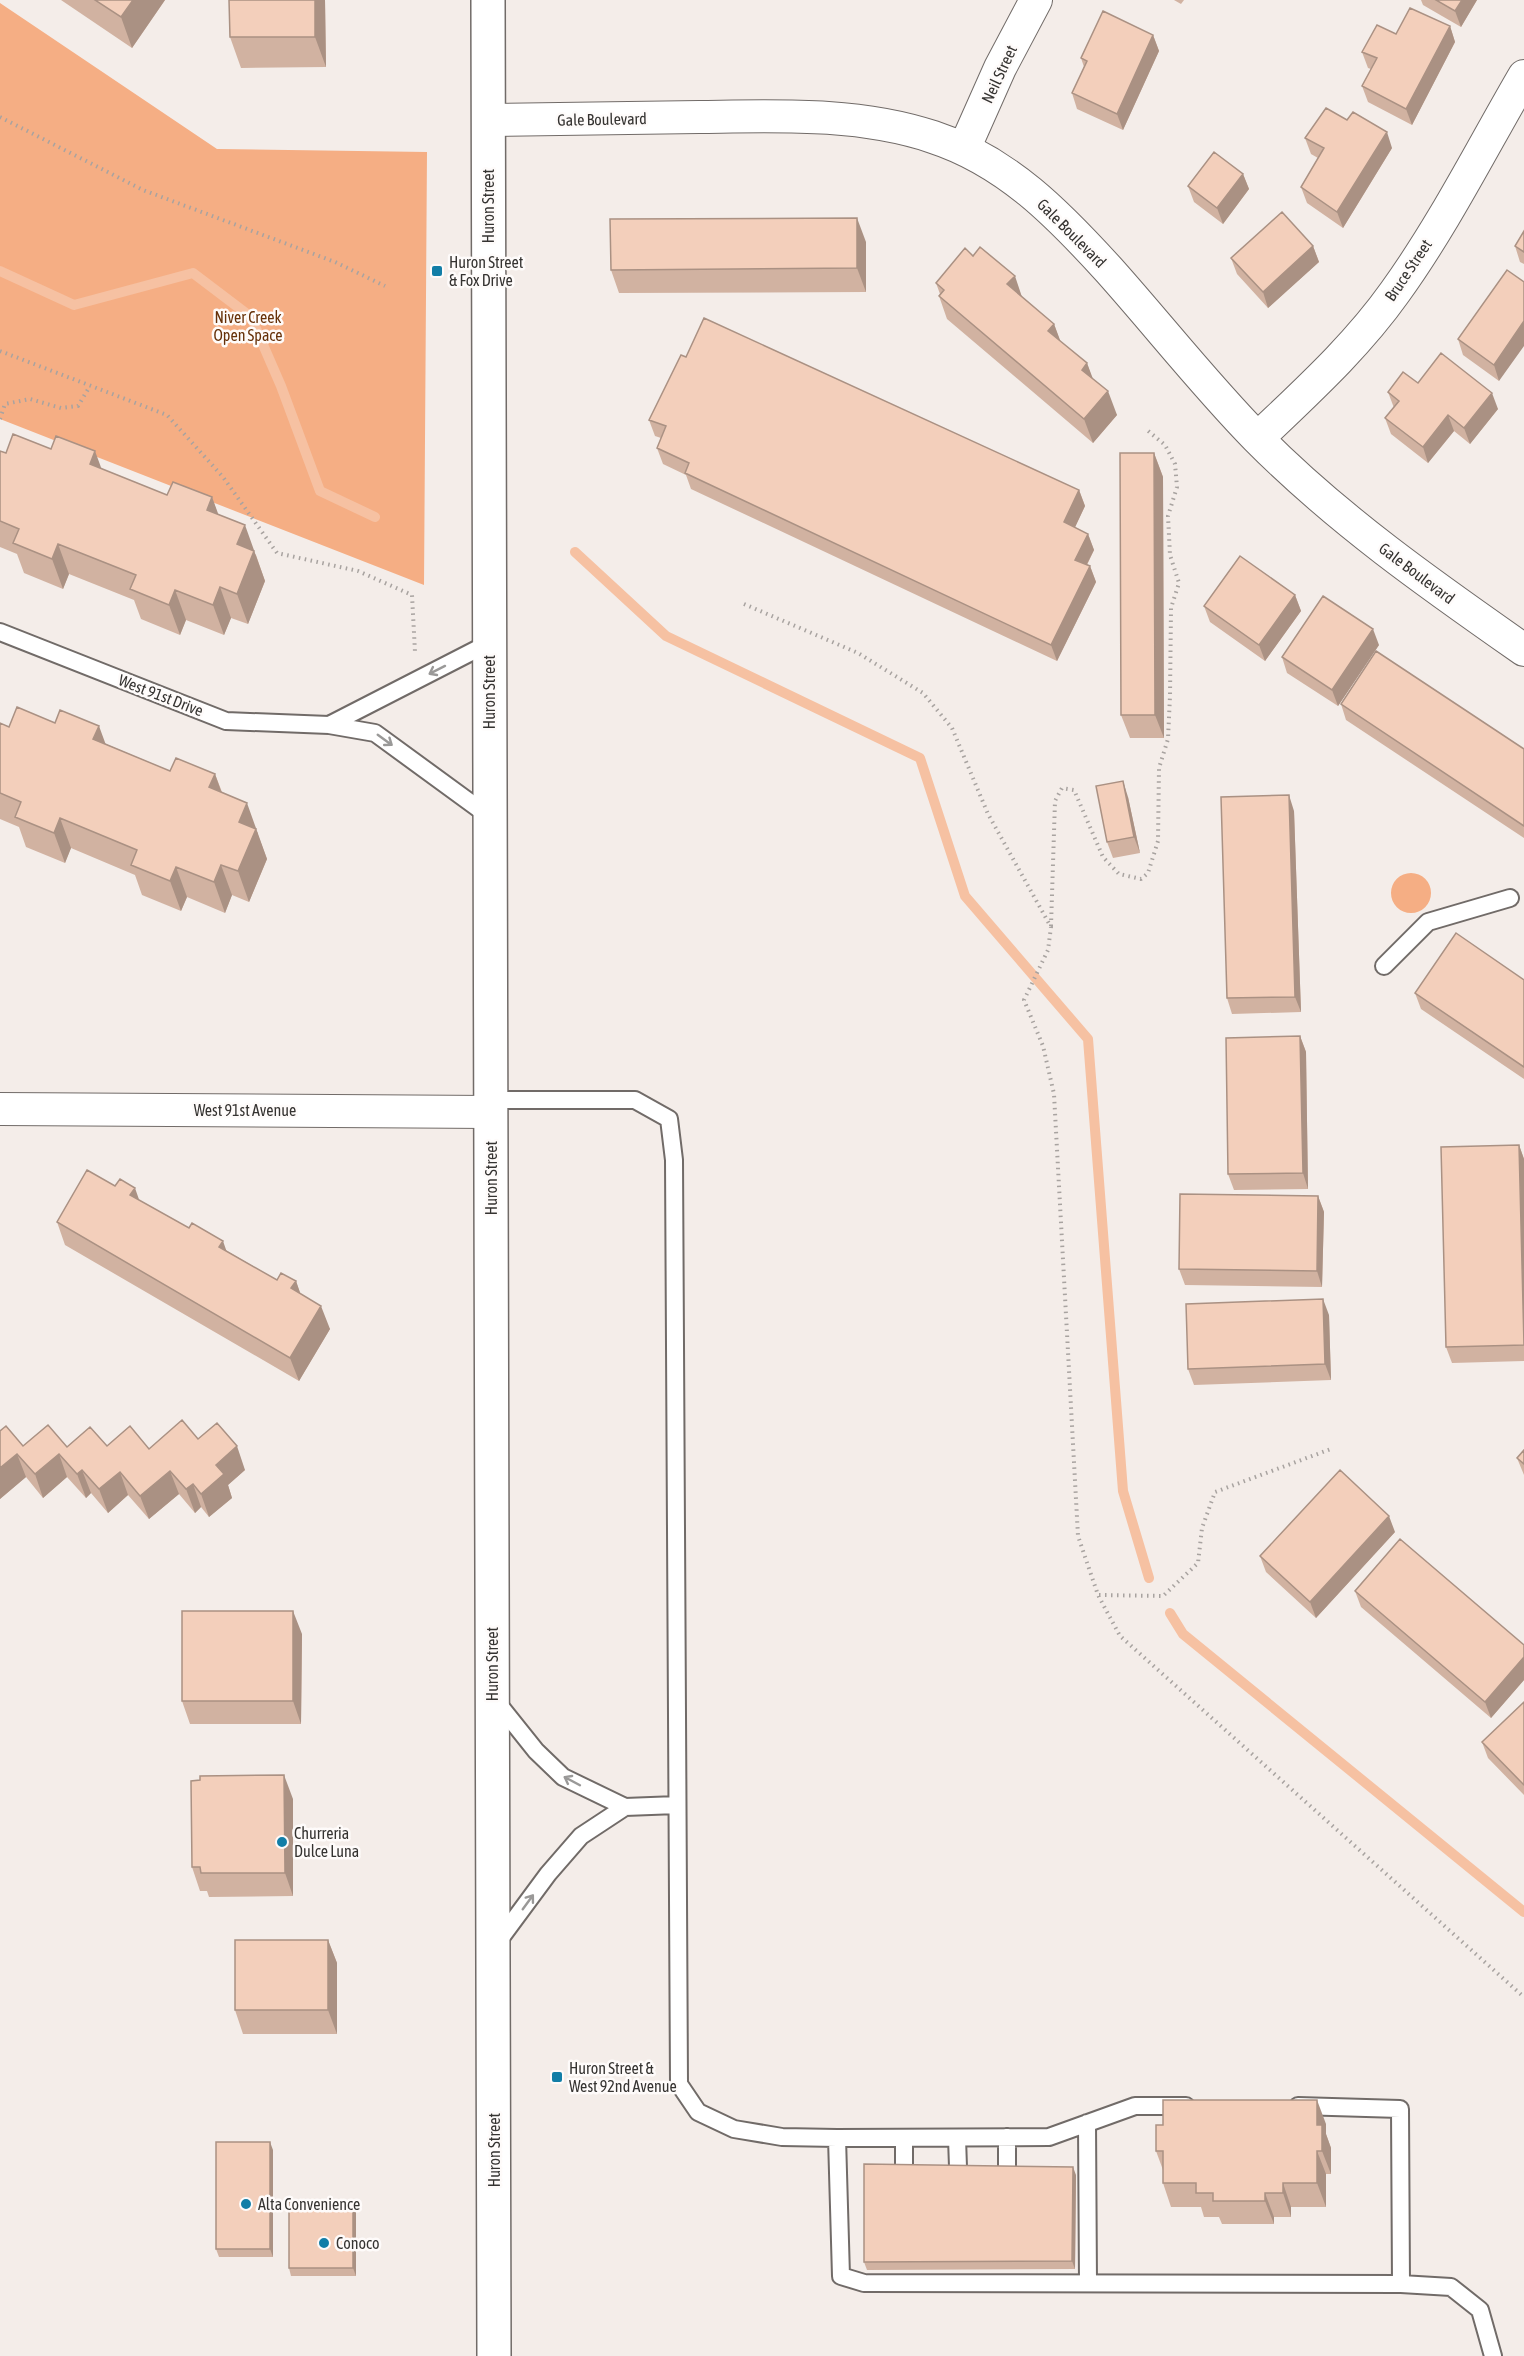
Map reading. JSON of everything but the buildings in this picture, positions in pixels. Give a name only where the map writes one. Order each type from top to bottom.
[{"type":"main road","name":"Huron Street","points":[[488,0],[494,2356]]},
{"type":"street","name":"Neil Street","points":[[964,150],[1000,68],[1036,0]]},
{"type":"street","name":"Bruce Street","points":[[1258,438],[1340,358],[1394,294],[1418,258],[1524,76]]},
{"type":"street","name":"Gale Boulevard","points":[[488,120],[823,117],[891,125],[935,137],[964,150],[1009,175],[1062,219],[1258,438],[1312,492],[1421,578],[1524,650]]},
{"type":"street","name":"West 91st Avenue","points":[[0,1109],[491,1106]]},
{"type":"lane","name":"West 91st Drive","points":[[0,632],[226,721],[329,725],[375,733],[490,818]]},
{"type":"lane","points":[[329,725],[489,643]]},
{"type":"lane","points":[[1384,966],[1428,922],[1510,898]]},
{"type":"lane","points":[[491,1106],[634,1100],[669,1119],[674,1160],[679,2084],[698,2112],[734,2129],[782,2137],[1049,2137],[1135,2106],[1205,2106]]},
{"type":"lane","points":[[492,1696],[536,1751],[563,1777],[625,1807],[677,1805]]},
{"type":"lane","points":[[493,1949],[548,1874],[581,1836],[625,1807]]},
{"type":"lane","points":[[1286,2106],[1400,2109],[1401,2284]]},
{"type":"lane","points":[[1087,2123],[1088,2283]]},
{"type":"lane","points":[[1007,2137],[1007,2168]]},
{"type":"lane","points":[[837,2138],[841,2276],[864,2283],[906,2277],[1009,2278],[1088,2283],[1401,2284],[1451,2287],[1480,2310],[1493,2356]]},
{"type":"lane","points":[[904,2138],[904,2168]]},
{"type":"lane","points":[[957,2138],[958,2167]]},
{"type":"path","points":[[0,117],[143,190],[335,262],[385,286]]},
{"type":"path","points":[[0,351],[167,415],[223,477],[278,553],[358,571],[412,595],[417,680]]},
{"type":"path","points":[[0,419],[5,404],[30,399],[61,408],[78,406],[90,386]]},
{"type":"path","points":[[1148,430],[1165,445],[1175,464],[1177,487],[1168,516],[1170,555],[1179,583],[1171,608],[1170,706],[1168,739],[1159,768],[1158,840],[1148,873],[1141,879],[1119,874],[1103,857],[1074,790],[1062,788],[1055,801],[1051,927],[1046,954],[1024,1000],[1043,1046],[1054,1094],[1078,1536],[1098,1594],[1120,1636],[1524,1997]]},
{"type":"path","points":[[744,604],[858,653],[923,693],[952,728],[988,814],[1051,927]]},
{"type":"path","points":[[1098,1594],[1163,1596],[1198,1563],[1202,1528],[1215,1492],[1331,1449]]},
{"type":"green space","name":"Niver Creek Open Space","points":[[0,3],[217,149],[427,152],[424,585],[0,419]]},
{"type":"green space","points":[[1411,873],[1419,874],[1425,879],[1430,885],[1430,901],[1425,907],[1419,912],[1411,913],[1403,912],[1397,907],[1392,901],[1391,893],[1392,885],[1397,879],[1403,874]]},
{"type":"waterway","points":[[0,271],[74,305],[193,273],[251,317],[281,386],[320,491],[375,517]]},
{"type":"waterway","points":[[575,552],[666,636],[920,758],[965,896],[1088,1039],[1123,1491],[1149,1578]]},
{"type":"waterway","points":[[1170,1613],[1183,1634],[1524,1912]]},
{"type":"place","name":"Huron Street & Fox Drive","points":[[437,271]]},
{"type":"place","name":"Churreria Dulce Luna","points":[[282,1842]]},
{"type":"place","name":"Huron Street & West 92nd Avenue","points":[[557,2077]]},
{"type":"place","name":"Alta Convenience","points":[[246,2204]]},
{"type":"place","name":"Conoco","points":[[324,2243]]}]
